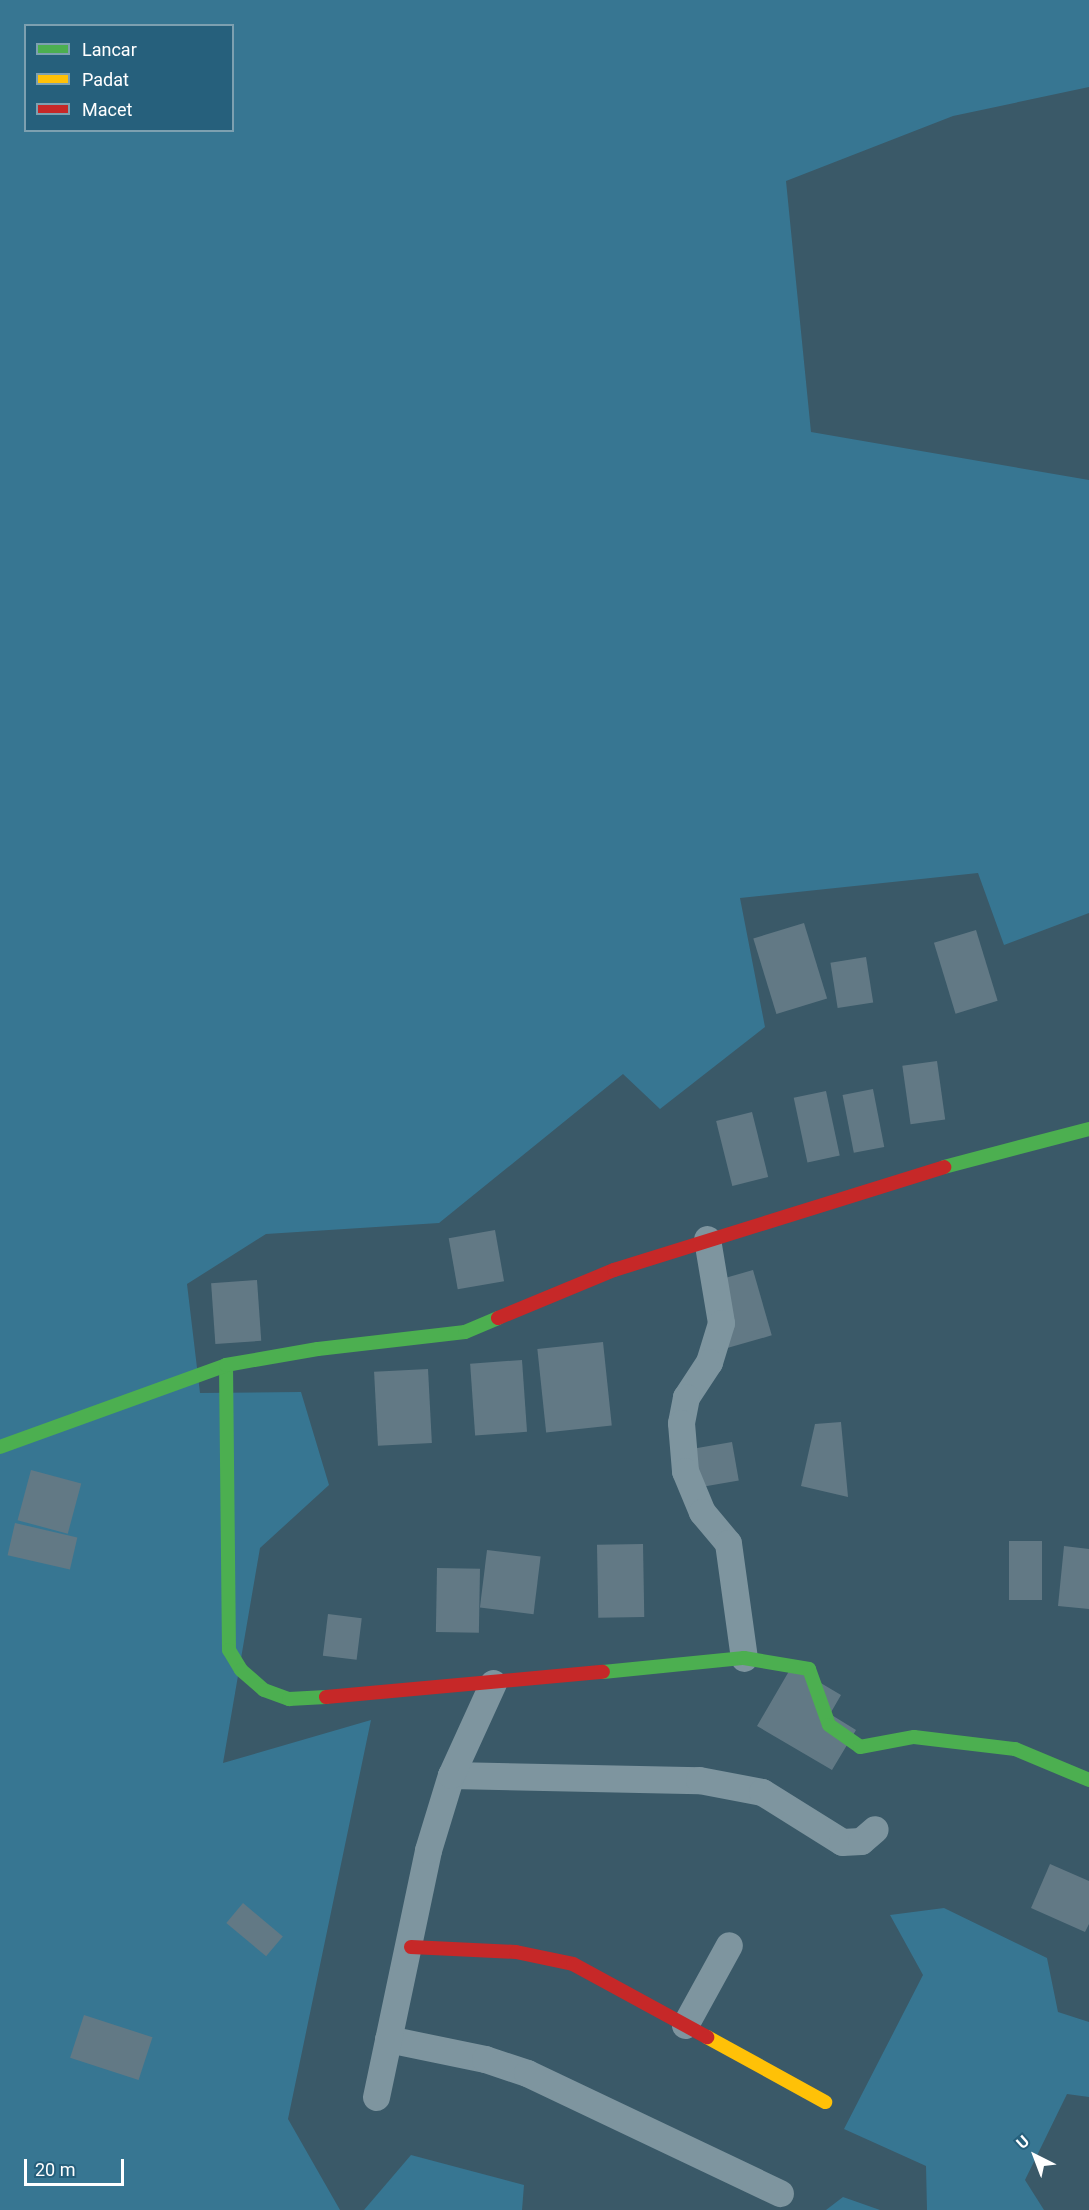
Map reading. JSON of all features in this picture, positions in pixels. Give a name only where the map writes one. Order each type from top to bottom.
[{"type":"street","points":[[0,1447],[226,1365],[318,1349],[465,1332],[614,1270],[707,1239],[967,1160],[1089,1129]]},
{"type":"street","points":[[707,1239],[721,1323],[709,1362],[686,1397],[681,1423],[685,1471],[702,1512],[728,1543],[744,1658]]},
{"type":"street","points":[[226,1365],[229,1650],[241,1670],[264,1690],[289,1699],[393,1694],[744,1658],[809,1669],[830,1725],[850,1743],[860,1747],[914,1737],[1015,1749],[1089,1780]]},
{"type":"street","points":[[376,2097],[411,1947],[428,1850],[451,1775],[493,1683]]},
{"type":"street","points":[[451,1775],[699,1780],[762,1792],[842,1842],[861,1841],[875,1829]]},
{"type":"street","points":[[685,2025],[729,1945]]},
{"type":"street","points":[[411,1947],[516,1953],[573,1964],[825,2102]]},
{"type":"street","points":[[388,2039],[485,2059],[527,2073],[780,2193]]},
{"type":"shaded area","points":[[0,0],[1089,0],[1089,87],[953,116],[786,181],[811,432],[1089,480],[1089,913],[1004,945],[978,873],[740,898],[765,1027],[660,1109],[623,1074],[439,1223],[266,1234],[187,1284],[200,1393],[301,1392],[329,1485],[260,1548],[223,1763],[371,1720],[288,2119],[340,2210],[0,2210]]},
{"type":"shaded area","points":[[944,1908],[1047,1958],[1058,2012],[1089,2022],[1089,2097],[1067,2094],[1025,2180],[1044,2210],[927,2210],[926,2166],[844,2129],[923,1975],[890,1915]]},
{"type":"shaded area","points":[[411,2155],[524,2185],[522,2210],[364,2210]]},
{"type":"shaded area","points":[[843,2197],[880,2210],[826,2210]]},
{"type":"building","points":[[804,923],[827,999],[776,1014],[753,938]]},
{"type":"building","points":[[976,930],[998,1001],[956,1014],[934,943]]},
{"type":"building","points":[[866,957],[873,1002],[838,1008],[830,963]]},
{"type":"building","points":[[937,1061],[945,1119],[911,1124],[902,1066]]},
{"type":"building","points":[[873,1089],[884,1147],[854,1153],[843,1095]]},
{"type":"building","points":[[826,1091],[840,1156],[807,1162],[794,1098]]},
{"type":"building","points":[[752,1112],[768,1177],[732,1186],[716,1121]]},
{"type":"building","points":[[495,1230],[504,1281],[458,1289],[449,1238]]},
{"type":"building","points":[[753,1270],[772,1335],[725,1349],[706,1284]]},
{"type":"building","points":[[257,1280],[261,1341],[215,1344],[211,1283]]},
{"type":"building","points":[[603,1342],[612,1426],[546,1432],[537,1349]]},
{"type":"building","points":[[522,1360],[527,1432],[475,1435],[470,1364]]},
{"type":"building","points":[[428,1369],[432,1443],[378,1446],[374,1372]]},
{"type":"building","points":[[841,1422],[848,1497],[801,1486],[815,1424]]},
{"type":"building","points":[[732,1442],[739,1480],[698,1488],[692,1449]]},
{"type":"building","points":[[31,1470],[81,1483],[68,1534],[18,1520]]},
{"type":"building","points":[[15,1523],[77,1537],[70,1570],[8,1555]]},
{"type":"building","points":[[1009,1541],[1042,1541],[1042,1600],[1009,1600]]},
{"type":"building","points":[[643,1544],[644,1617],[598,1618],[597,1545]]},
{"type":"building","points":[[1064,1546],[1089,1549],[1089,1609],[1058,1606]]},
{"type":"building","points":[[487,1550],[541,1557],[534,1614],[480,1608]]},
{"type":"building","points":[[437,1568],[480,1569],[479,1633],[436,1632]]},
{"type":"building","points":[[328,1614],[362,1618],[357,1660],[323,1656]]},
{"type":"building","points":[[792,1666],[841,1695],[830,1714],[856,1730],[832,1770],[757,1726]]},
{"type":"building","points":[[1050,1864],[1089,1881],[1089,1924],[1085,1932],[1031,1908]]},
{"type":"building","points":[[243,1903],[283,1936],[266,1956],[226,1923]]},
{"type":"building","points":[[84,2015],[152,2037],[139,2080],[70,2058]]},
{"type":"traffic: fast","points":[[944,1167],[1089,1129]]},
{"type":"traffic: fast","points":[[0,1447],[226,1365],[318,1349],[465,1332],[498,1318]]},
{"type":"traffic: fast","points":[[226,1365],[229,1650],[241,1670],[264,1690],[289,1699],[326,1697]]},
{"type":"traffic: fast","points":[[603,1672],[744,1658],[809,1669],[829,1725],[860,1747],[914,1737],[1015,1749],[1089,1780]]},
{"type":"traffic: slow","points":[[707,2037],[825,2102]]},
{"type":"traffic: jam","points":[[498,1318],[614,1270],[944,1167]]},
{"type":"traffic: jam","points":[[326,1697],[603,1672]]},
{"type":"traffic: jam","points":[[411,1947],[516,1952],[573,1964],[707,2037]]}]
